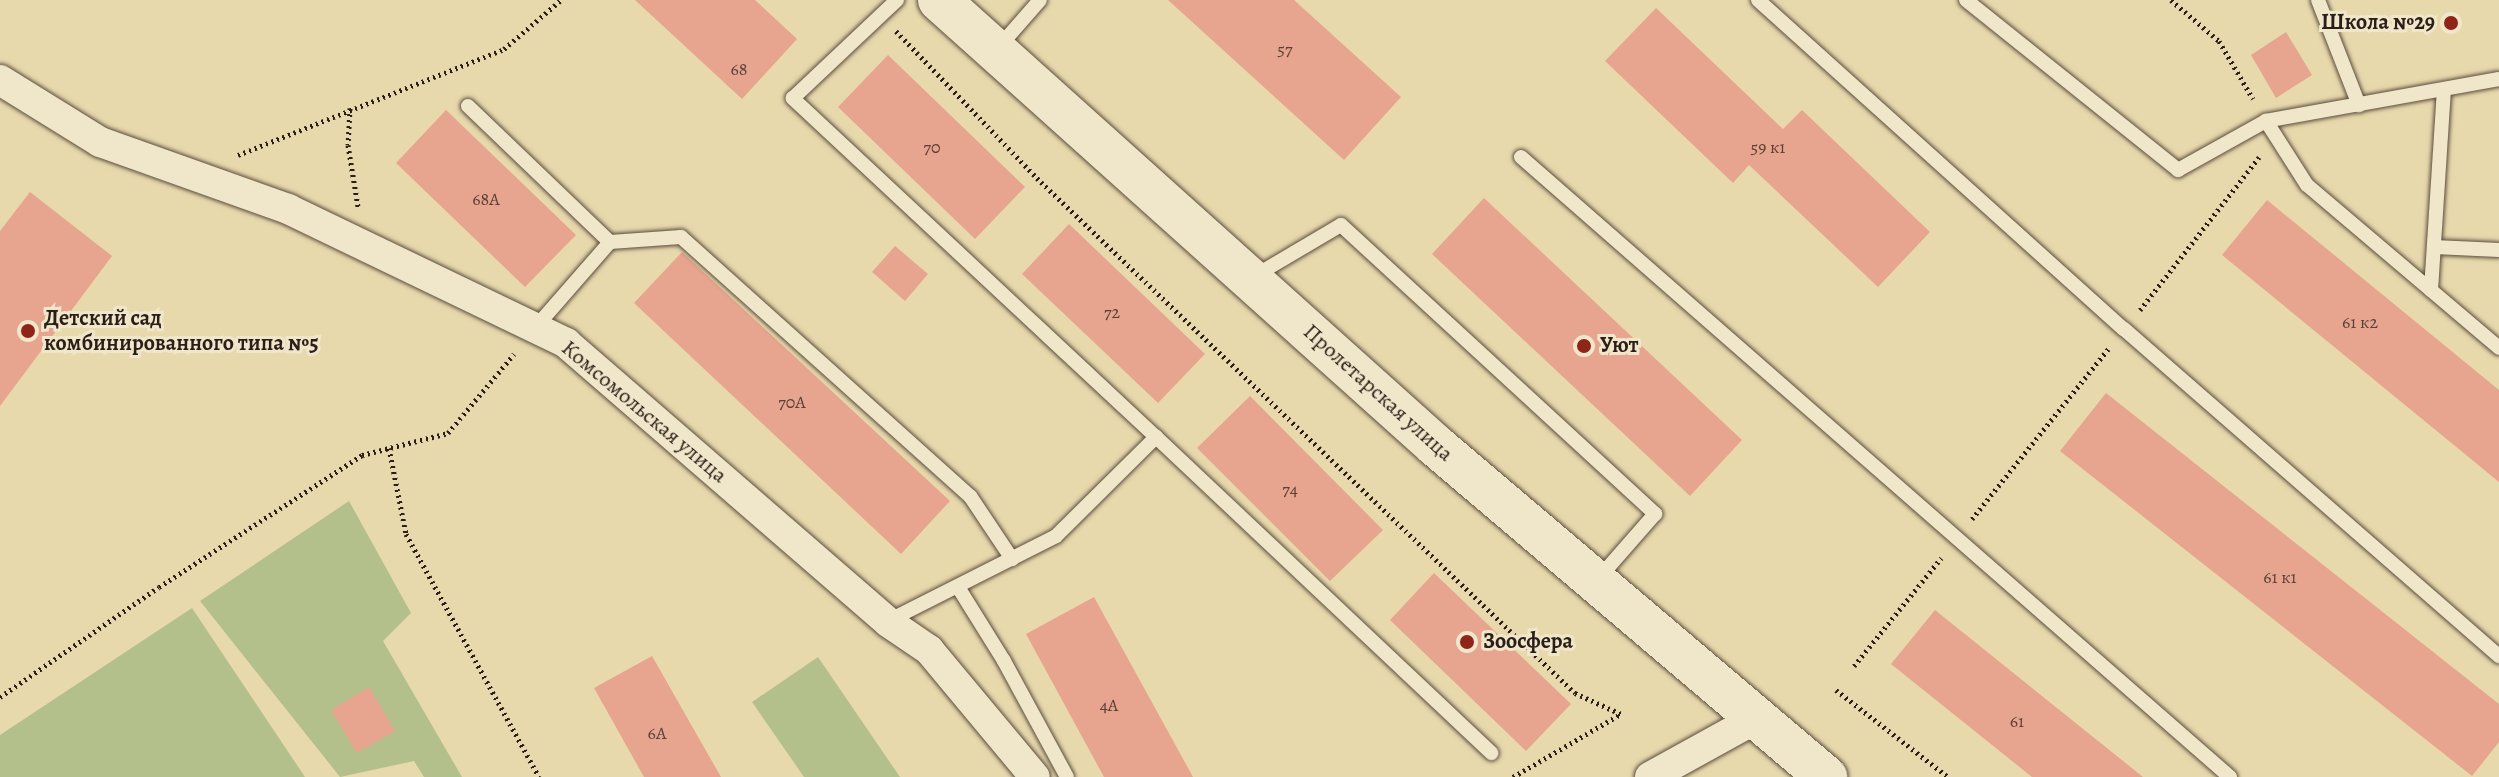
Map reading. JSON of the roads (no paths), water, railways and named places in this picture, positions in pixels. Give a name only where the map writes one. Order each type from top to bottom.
[{"type":"street","name":"Пролетарская улица","points":[[939,0],[1249,279],[1595,582],[1826,777]]},
{"type":"street","name":"Комсомольская улица","points":[[0,80],[100,142],[288,209],[566,343],[888,622],[929,650],[1035,777]]},
{"type":"street","points":[[1650,777],[1755,719]]},
{"type":"lane","points":[[897,0],[793,98],[1491,753]]},
{"type":"lane","points":[[994,52],[1040,0]]},
{"type":"lane","points":[[1758,0],[2124,329],[2499,656]]},
{"type":"lane","points":[[1966,0],[2178,170],[2270,128],[2359,105],[2499,79]]},
{"type":"lane","points":[[2318,0],[2359,105]]},
{"type":"lane","points":[[2431,290],[2444,89]]},
{"type":"lane","points":[[468,106],[610,242]]},
{"type":"lane","points":[[2270,128],[2307,185],[2499,348]]},
{"type":"lane","points":[[1521,157],[2230,777]]},
{"type":"lane","points":[[1249,279],[1341,225],[1655,514],[1595,582]]},
{"type":"lane","points":[[535,328],[610,242],[681,237],[970,496],[1012,559]]},
{"type":"lane","points":[[2434,247],[2499,250]]},
{"type":"lane","points":[[888,622],[1056,536],[1156,437]]},
{"type":"lane","points":[[958,587],[1004,661],[1067,777]]},
{"type":"place","name":"Школа №29","points":[[2451,23]]},
{"type":"place","name":"Детский сад комбинированного типа №5","points":[[28,331]]},
{"type":"place","name":"Уют","points":[[1584,346]]},
{"type":"place","name":"Зоосфера","points":[[1467,642]]}]
